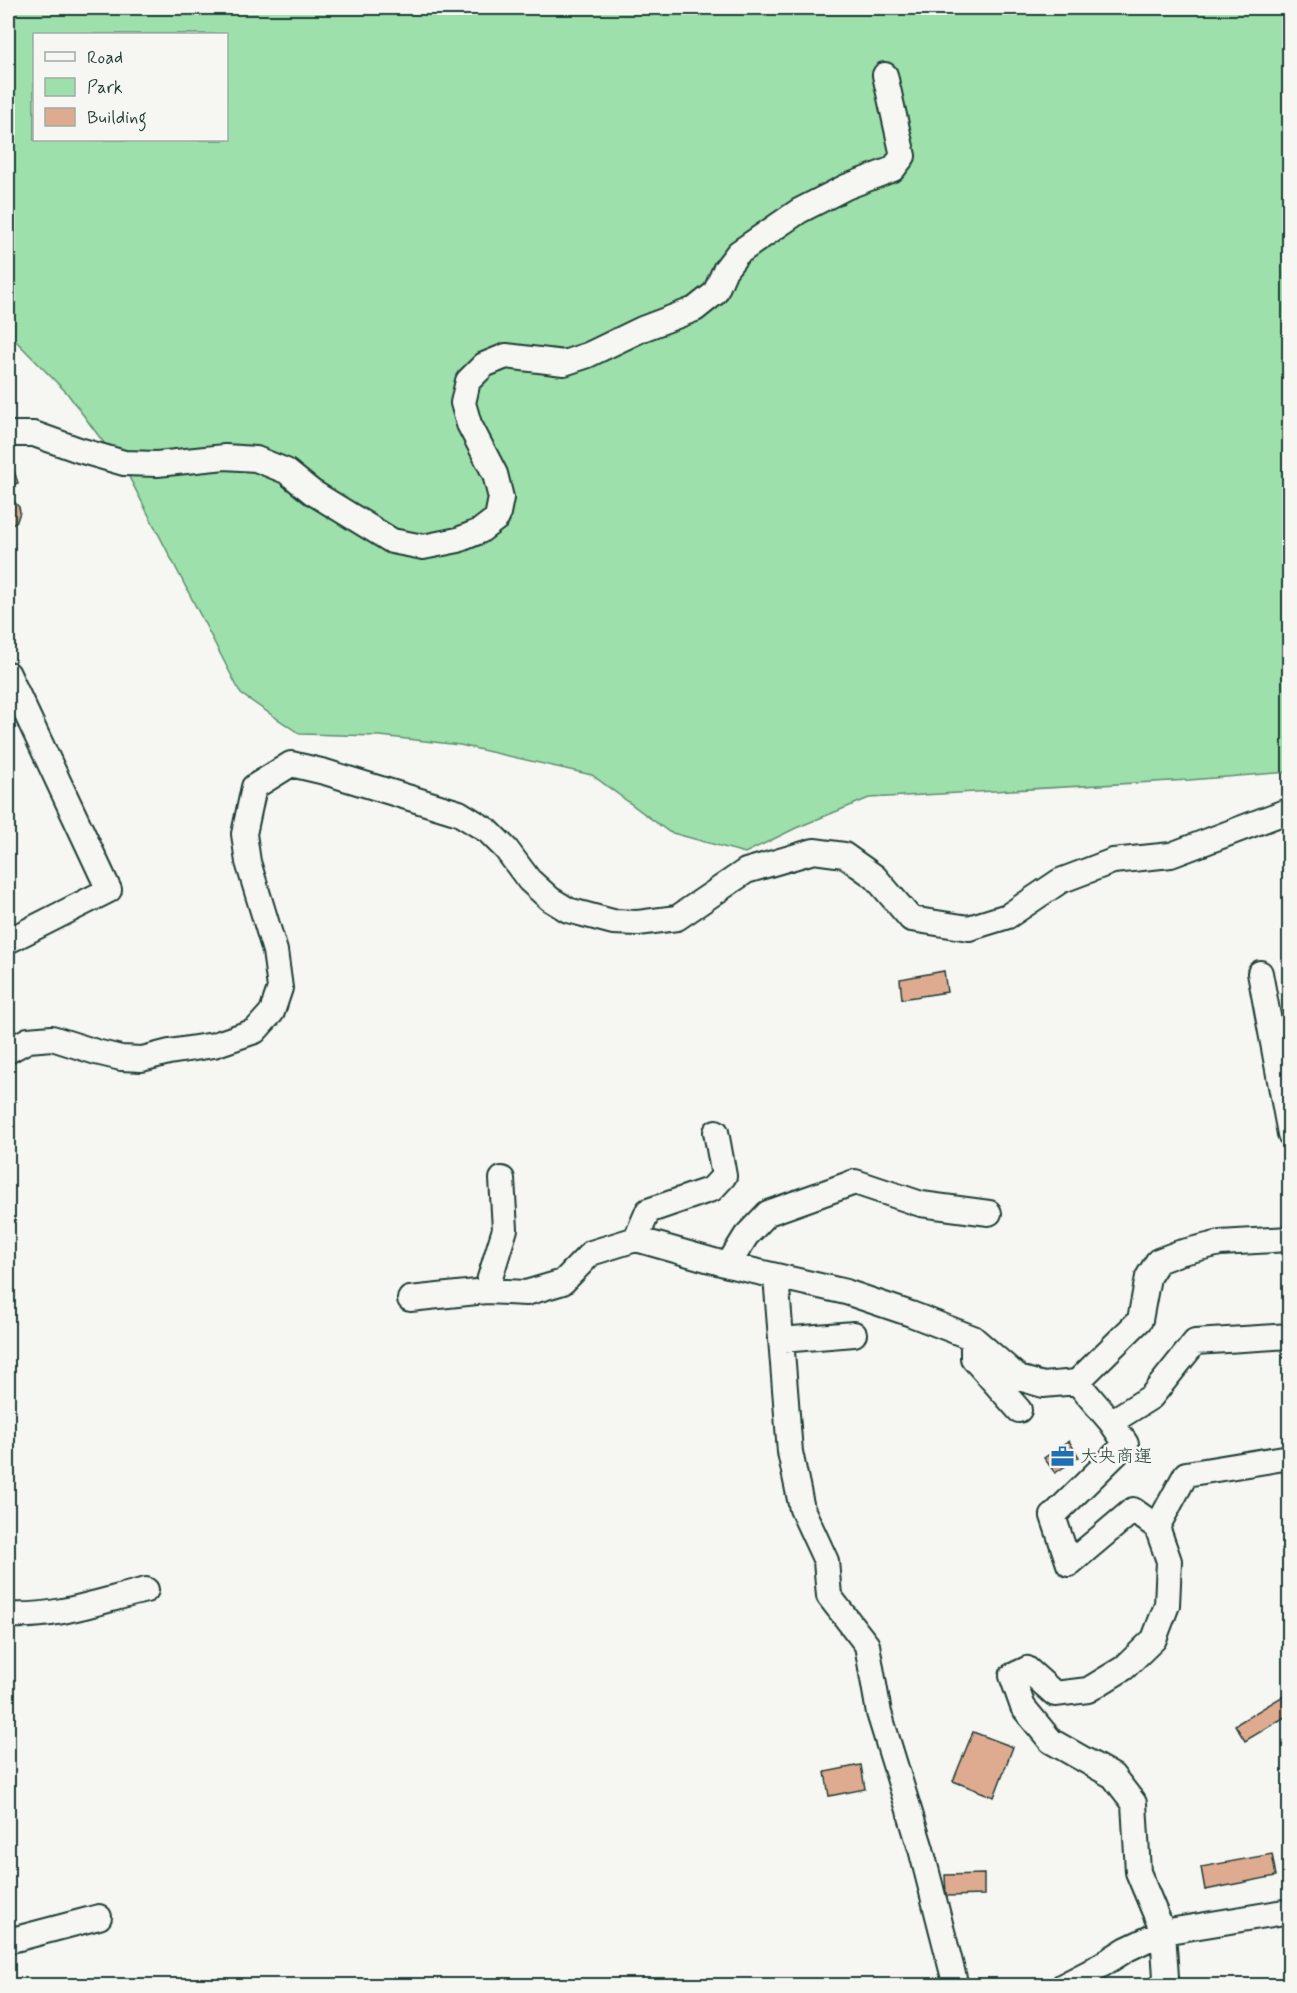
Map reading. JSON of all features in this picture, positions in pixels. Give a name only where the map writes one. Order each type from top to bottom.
[{"type":"street","points":[[8,434],[34,434],[124,464],[157,464],[225,457],[256,459],[286,471],[312,492],[392,541],[423,546],[458,540],[480,531],[497,518],[501,498],[495,474],[469,424],[463,403],[468,381],[484,365],[506,356],[564,363],[695,309],[715,294],[725,270],[738,253],[799,211],[846,187],[893,169],[903,156],[885,75]]},
{"type":"street","points":[[8,674],[109,890],[8,941]]},
{"type":"street","points":[[8,1051],[28,1040],[52,1038],[121,1058],[142,1059],[214,1045],[255,1031],[272,1012],[280,988],[275,951],[248,862],[244,834],[254,787],[291,764],[326,772],[459,813],[488,831],[506,849],[529,880],[550,899],[568,910],[613,922],[638,923],[676,918],[746,872],[813,851],[844,855],[875,877],[911,919],[969,928],[1008,916],[1060,881],[1113,861],[1170,855],[1290,810]]},
{"type":"street","points":[[1260,974],[1290,1134]]},
{"type":"street","points":[[636,1239],[648,1210],[712,1189],[724,1176],[716,1132]]},
{"type":"street","points":[[486,1291],[505,1229],[502,1179]]},
{"type":"street","points":[[728,1265],[746,1236],[768,1213],[855,1182],[921,1204],[989,1213]]},
{"type":"street","points":[[410,1299],[486,1291],[526,1293],[563,1282],[591,1253],[636,1239],[728,1265],[846,1292],[973,1338],[1019,1378],[1042,1385],[1077,1382],[1140,1320],[1148,1277],[1158,1262],[1179,1253],[1220,1243],[1290,1239]]},
{"type":"street","points":[[776,1276],[790,1452],[802,1509],[826,1561],[829,1596],[867,1645],[879,1713],[921,1849],[956,1986]]},
{"type":"street","points":[[781,1340],[854,1334]]},
{"type":"street","points":[[1111,1422],[1151,1397],[1195,1342],[1290,1336]]},
{"type":"street","points":[[973,1338],[973,1358],[1019,1410]]},
{"type":"street","points":[[1077,1382],[1111,1422],[1126,1444],[1053,1516],[1069,1564],[1133,1510],[1157,1527],[1169,1561],[1167,1605],[1154,1639],[1124,1668],[1088,1690],[1055,1694],[1027,1670],[1012,1676],[1023,1707],[1051,1741],[1113,1776],[1134,1803],[1138,1872],[1163,1932],[1166,1977],[1162,1986]]},
{"type":"street","points":[[1157,1527],[1186,1474],[1290,1457]]},
{"type":"street","points":[[8,1615],[41,1615],[97,1604],[146,1590]]},
{"type":"street","points":[[1063,1986],[1127,1949],[1163,1932],[1290,1911]]},
{"type":"street","points":[[8,1941],[99,1917]]},
{"type":"green space","points":[[8,8],[1289,8],[1289,772],[1189,780],[869,798],[796,828],[745,853],[669,832],[592,775],[460,745],[380,736],[300,734],[241,694],[129,477],[67,393],[8,333]]},
{"type":"building","points":[[8,459],[10,459],[18,483],[8,486]]},
{"type":"building","points":[[8,490],[20,512],[17,521],[9,526],[8,526]]},
{"type":"building","points":[[944,971],[947,992],[902,999],[900,979]]},
{"type":"building","name":"大央商運","points":[[1069,1441],[1079,1457],[1055,1473],[1044,1458]]},
{"type":"building","points":[[1290,1692],[1290,1714],[1245,1741],[1235,1725]]},
{"type":"building","points":[[973,1732],[1013,1747],[994,1797],[953,1781]]},
{"type":"building","points":[[861,1765],[865,1789],[829,1796],[825,1772]]},
{"type":"building","points":[[1272,1854],[1276,1876],[1205,1890],[1201,1867]]},
{"type":"building","points":[[984,1874],[984,1895],[946,1896],[945,1875]]},
{"type":"place","name":"大央商運","points":[[1062,1457]]}]
